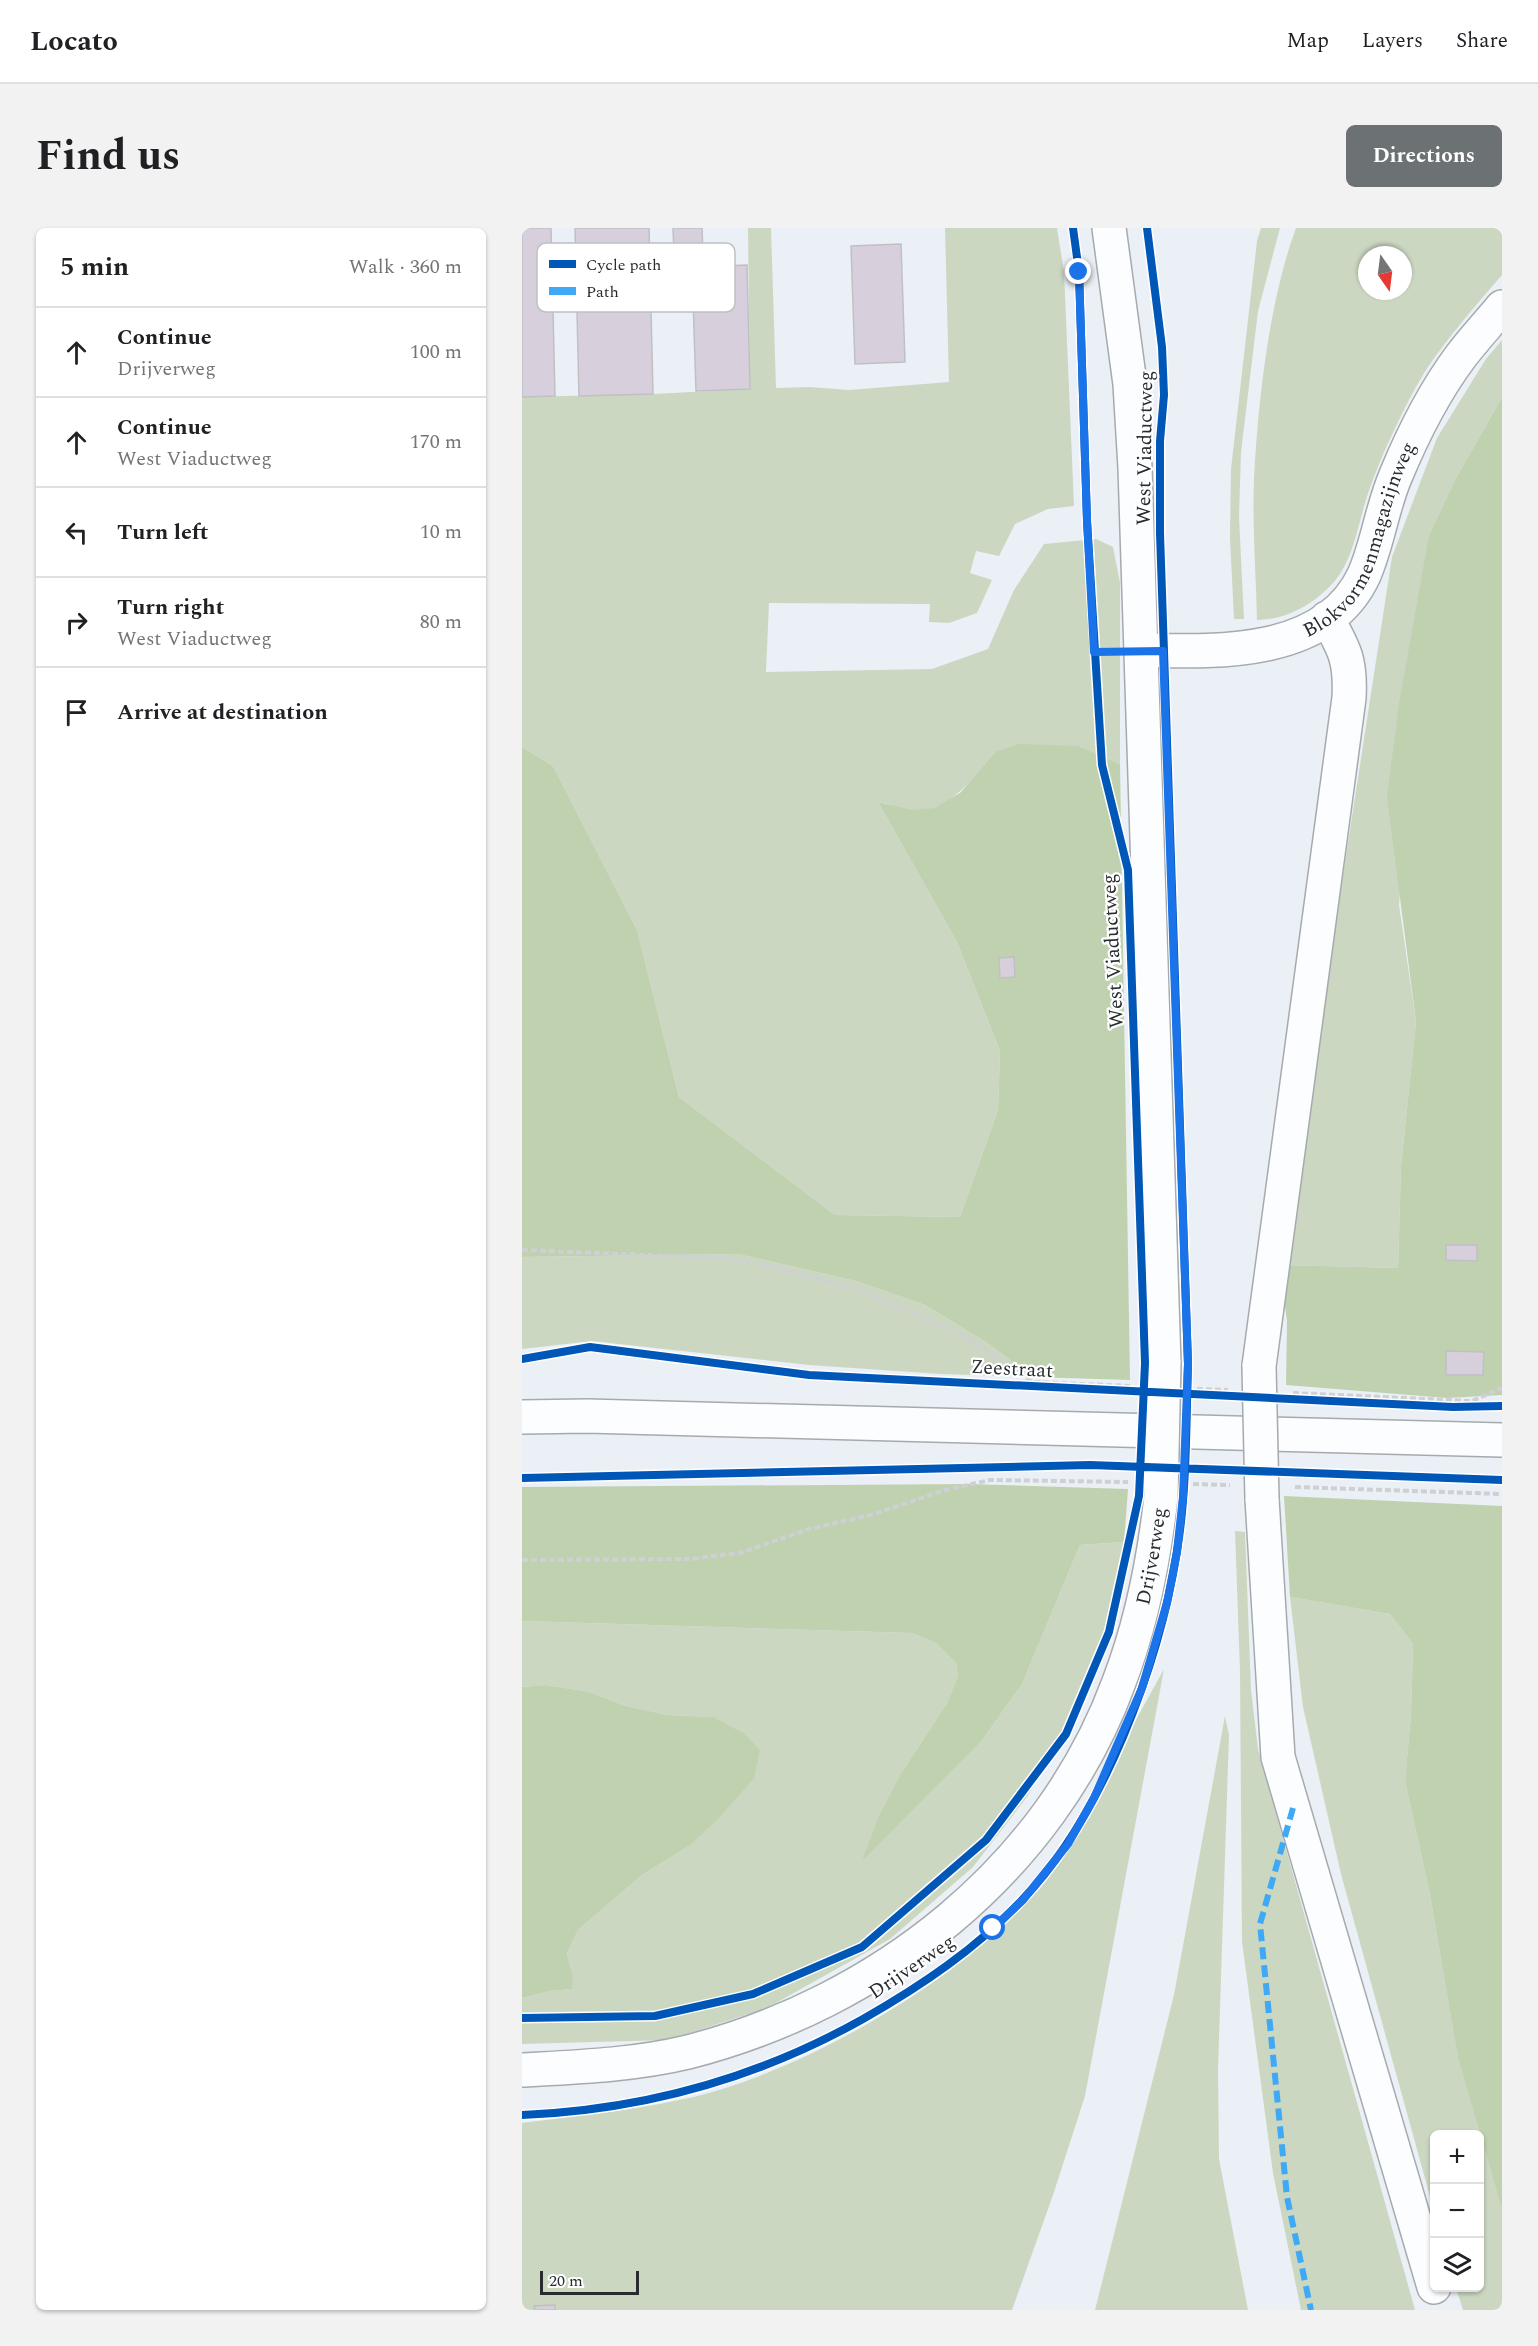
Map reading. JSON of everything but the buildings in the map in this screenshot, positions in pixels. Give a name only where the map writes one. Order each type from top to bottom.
[{"type":"main road","name":"West Viaductweg","points":[[1109,228],[1130,384],[1141,650],[1164,1363],[1161,1488]]},
{"type":"main road","name":"Blokvormenmagazijnweg","points":[[1141,650],[1200,651],[1251,648],[1293,637],[1327,618],[1344,602],[1362,578],[1395,477],[1434,397],[1460,357],[1502,307]]},
{"type":"main road","points":[[1327,618],[1345,649],[1349,666],[1349,698],[1258,1366],[1278,1757],[1430,2270]]},
{"type":"main road","points":[[522,1417],[587,1416],[1502,1440]]},
{"type":"main road","name":"Drijverweg","points":[[522,2070],[587,2067],[686,2052],[785,2020],[829,2000],[879,1972],[931,1934],[973,1898],[1016,1855],[1048,1816],[1095,1737],[1119,1683],[1146,1595],[1155,1552],[1161,1488]]},
{"type":"main road","points":[[1436,2292],[1441,2310]]},
{"type":"path","points":[[522,1250],[721,1258],[770,1266],[861,1290],[956,1332],[1032,1382],[1139,1389]]},
{"type":"path","points":[[1282,1393],[1472,1401],[1502,1388]]},
{"type":"path","points":[[1186,1391],[1233,1393]]},
{"type":"path","points":[[1289,1399],[1482,1407]]},
{"type":"path","points":[[522,1560],[690,1559],[740,1553],[809,1529],[871,1515],[945,1490],[990,1480],[1264,1491],[1502,1494]]},
{"type":"green space","points":[[748,228],[771,228],[776,388],[809,387],[849,390],[949,382],[945,228],[1057,228],[1064,272],[1074,506],[1048,509],[1015,524],[999,556],[976,551],[970,573],[992,580],[977,613],[949,623],[929,622],[930,604],[769,603],[766,672],[932,669],[988,649],[1014,590],[1044,544],[1096,539],[1113,547],[1120,583],[1120,764],[1079,746],[995,752],[969,783],[937,807],[910,810],[878,802],[957,942],[1000,1051],[998,1110],[960,1217],[835,1215],[679,1097],[637,930],[553,766],[522,747],[522,397],[750,389]]},
{"type":"green space","points":[[1261,228],[1280,228],[1258,311],[1241,452],[1239,517],[1244,619],[1234,619],[1230,538],[1231,469],[1257,241]]},
{"type":"green space","points":[[1296,228],[1502,228],[1502,275],[1445,343],[1416,387],[1384,452],[1367,497],[1353,545],[1340,575],[1317,598],[1299,609],[1278,617],[1257,620],[1254,479],[1266,352],[1279,287]]},
{"type":"green space","points":[[1502,340],[1502,397],[1455,480],[1429,535],[1399,905],[1416,1022],[1401,1166],[1398,1268],[1283,1265],[1392,557],[1437,438],[1486,359]]},
{"type":"green space","points":[[1502,397],[1502,1395],[1447,1398],[1286,1385],[1287,1321],[1281,1278],[1283,1265],[1398,1268],[1401,1166],[1416,1022],[1387,797],[1399,704],[1429,535],[1455,480]]},
{"type":"green space","points":[[1019,744],[1079,746],[1120,764],[1130,1380],[1033,1377],[986,1342],[925,1305],[856,1281],[738,1254],[522,1257],[522,747],[553,766],[637,930],[679,1097],[835,1215],[960,1217],[998,1110],[1000,1051],[957,942],[878,802],[912,810],[934,808],[960,793],[995,752]]},
{"type":"green space","points":[[738,1254],[856,1281],[925,1305],[986,1342],[1033,1377],[941,1374],[809,1365],[592,1341],[522,1349],[522,1257]]},
{"type":"green space","points":[[968,1484],[1128,1489],[1124,1542],[1080,1545],[1022,1684],[983,1739],[862,1861],[879,1816],[902,1772],[947,1703],[958,1676],[956,1663],[936,1643],[912,1633],[522,1621],[522,1487]]},
{"type":"green space","points":[[1284,1496],[1502,1506],[1502,2210],[1484,2148],[1484,2130],[1479,2130],[1458,2058],[1430,1895],[1405,1781],[1411,1714],[1413,1644],[1390,1614],[1290,1597]]},
{"type":"green space","points":[[1235,1531],[1245,1532],[1251,1690],[1258,1749],[1415,2310],[1301,2310],[1273,2173],[1242,1942],[1240,1670]]},
{"type":"green space","points":[[1124,1542],[1122,1567],[1107,1641],[1075,1717],[1027,1797],[973,1867],[890,1939],[767,2008],[668,2040],[522,2044],[522,1998],[550,1991],[571,1989],[573,1976],[567,1954],[578,1930],[642,1875],[689,1846],[713,1717],[668,1715],[626,1706],[590,1692],[546,1685],[522,1687],[522,1621],[912,1633],[936,1643],[956,1663],[958,1676],[947,1703],[902,1772],[983,1739],[1022,1684],[1080,1545]]},
{"type":"green space","points":[[1290,1597],[1390,1614],[1413,1644],[1411,1714],[1405,1781],[1430,1895],[1458,2057],[1479,2130],[1430,2130],[1430,2197],[1341,1874],[1303,1707]]},
{"type":"green space","points":[[1164,1669],[1085,2096],[1012,2310],[522,2310],[522,2123],[644,2107],[725,2088],[767,2073],[852,2033],[932,1983],[1000,1929],[1030,1898],[1057,1864],[1083,1824],[1116,1756]]},
{"type":"green space","points":[[546,1685],[590,1692],[626,1706],[668,1715],[713,1717],[743,1733],[760,1750],[754,1778],[720,1817],[689,1846],[642,1875],[578,1930],[567,1954],[573,1976],[572,1989],[550,1991],[522,1998],[522,1687]]},
{"type":"green space","points":[[1225,1716],[1229,1735],[1218,2069],[1219,2159],[1248,2310],[1095,2310],[1174,1995]]},
{"type":"green space","points":[[1484,2147],[1502,2210],[1502,2310],[1463,2310],[1457,2292],[1484,2292]]},
{"type":"marked path","points":[[1293,1808],[1260,1924],[1287,2197],[1311,2310]]},
{"type":"cycle path","points":[[522,2018],[655,2016],[753,1994],[862,1947],[986,1840],[1066,1734],[1109,1632],[1139,1496],[1145,1363],[1128,870],[1102,765],[1087,521],[1079,272],[1073,228]]},
{"type":"cycle path","points":[[522,2115],[567,2112],[655,2098],[741,2074],[823,2040],[863,2019],[947,1966],[986,1935],[1022,1900],[1051,1866],[1078,1826],[1102,1783],[1123,1737],[1157,1642],[1180,1528],[1188,1364],[1160,533],[1160,441],[1164,395],[1162,347],[1147,228]]},
{"type":"cycle path","name":"Zeestraat","points":[[522,1359],[590,1347],[809,1375],[1453,1407],[1502,1406]]},
{"type":"cycle path","points":[[522,1478],[1090,1465],[1502,1480]]},
{"type":"route","points":[[993,1928],[1023,1900],[1068,1844],[1094,1798],[1120,1740],[1142,1688],[1167,1603],[1177,1552],[1183,1497],[1188,1364],[1163,651],[1094,652],[1079,272]]}]
